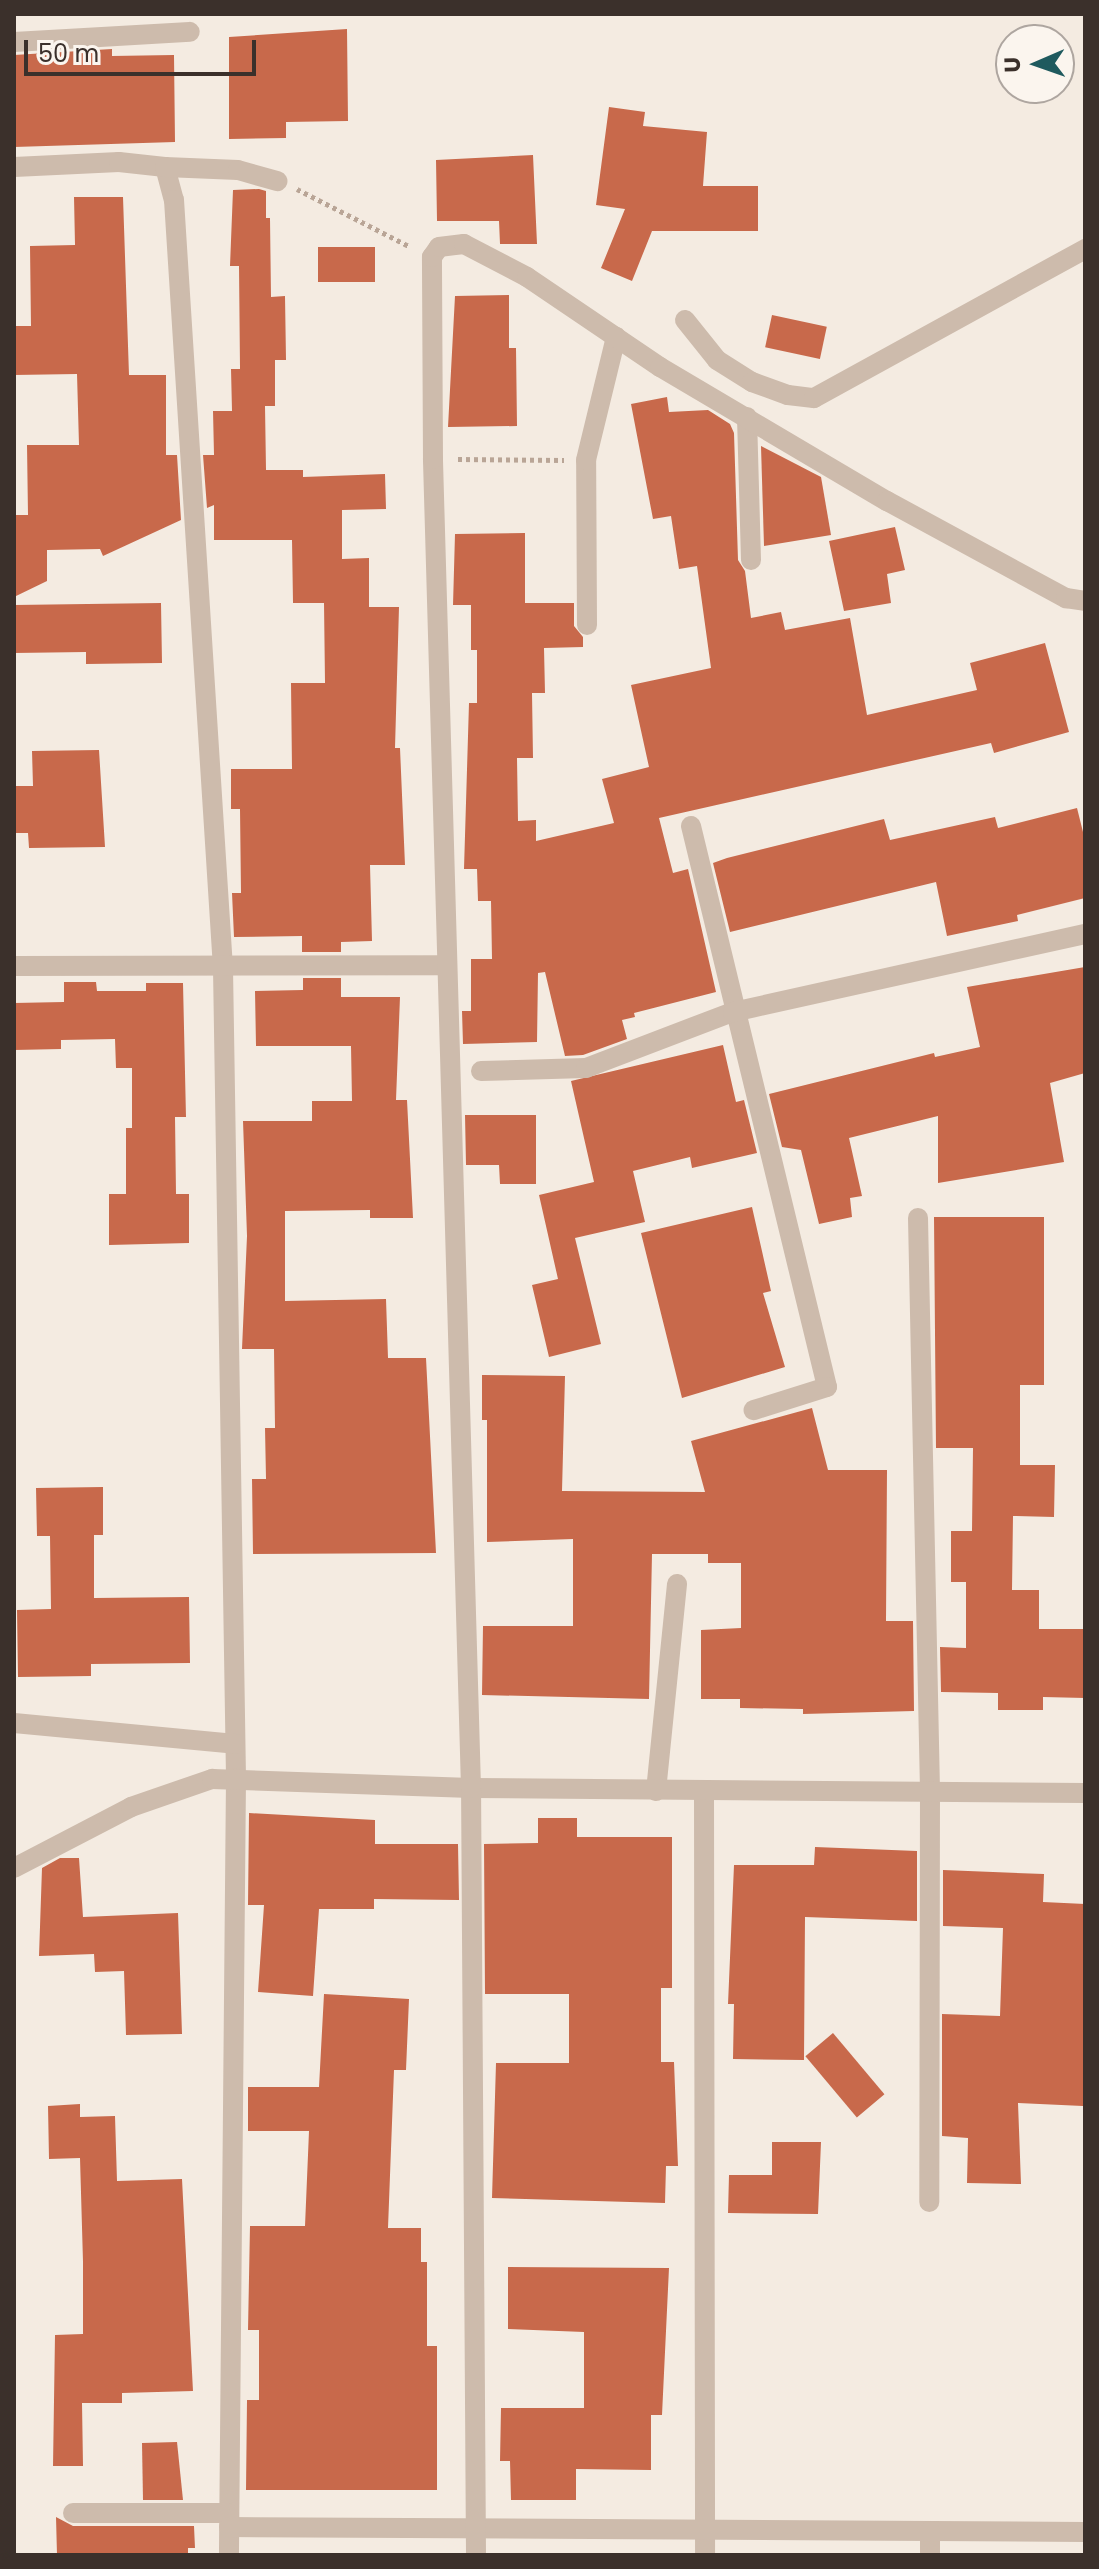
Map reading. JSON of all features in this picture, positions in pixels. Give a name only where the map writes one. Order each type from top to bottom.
[{"type":"street","points":[[14,42],[190,32]]},
{"type":"street","points":[[14,167],[119,162],[238,170],[277,181]]},
{"type":"street","points":[[165,167],[174,200],[223,968],[236,1778],[229,2555]]},
{"type":"street","points":[[476,2555],[471,1788],[433,459],[432,257],[439,247],[464,244],[527,277],[616,337],[747,417],[985,555],[1066,598],[1085,601]]},
{"type":"street","points":[[685,320],[729,368],[788,395],[814,398],[1085,249]]},
{"type":"street","points":[[587,625],[586,460],[616,337]]},
{"type":"street","points":[[747,417],[751,560]]},
{"type":"street","points":[[691,826],[733,1012],[827,1387],[754,1410]]},
{"type":"street","points":[[481,1071],[586,1068],[733,1012],[1085,934]]},
{"type":"street","points":[[14,966],[223,968],[447,965]]},
{"type":"street","points":[[918,1218],[930,1791],[929,2202]]},
{"type":"street","points":[[656,1791],[677,1584]]},
{"type":"street","points":[[14,1723],[235,1744]]},
{"type":"street","points":[[14,1868],[131,1807],[212,1779],[704,1792],[1085,1793]]},
{"type":"street","points":[[704,1792],[705,2555]]},
{"type":"street","points":[[73,2513],[705,2533],[1085,2532]]},
{"type":"street","points":[[930,2531],[930,2555]]},
{"type":"path","points":[[277,181],[432,257]]},
{"type":"path","points":[[433,459],[586,460]]},
{"type":"building","points":[[347,29],[348,121],[286,122],[286,138],[229,139],[229,37]]},
{"type":"building","points":[[112,49],[112,56],[174,55],[175,142],[14,147],[14,55]]},
{"type":"building","points":[[609,107],[645,112],[643,126],[707,132],[703,186],[758,186],[758,231],[652,231],[632,281],[601,268],[625,209],[596,205]]},
{"type":"building","points":[[533,155],[537,244],[500,244],[499,221],[437,221],[436,160]]},
{"type":"building","points":[[233,190],[266,191],[266,218],[270,218],[271,297],[285,296],[286,360],[275,360],[275,406],[265,406],[266,470],[303,470],[303,477],[385,474],[386,509],[342,510],[342,559],[369,558],[369,607],[399,607],[395,748],[400,748],[405,865],[370,865],[372,941],[341,942],[341,952],[302,952],[302,936],[234,937],[232,893],[241,893],[240,809],[231,809],[231,769],[292,769],[291,683],[325,683],[324,603],[293,603],[292,540],[214,540],[214,505],[207,508],[203,455],[214,455],[213,411],[232,411],[231,369],[240,369],[239,266],[230,266]]},
{"type":"building","points":[[74,197],[123,197],[129,375],[166,375],[166,455],[177,455],[181,520],[103,556],[100,549],[47,550],[47,581],[14,597],[14,515],[28,515],[27,445],[79,445],[77,374],[14,375],[14,326],[31,326],[30,246],[75,245]]},
{"type":"building","points":[[318,247],[375,247],[375,282],[318,282]]},
{"type":"building","points":[[509,295],[509,348],[516,348],[517,426],[448,427],[455,296]]},
{"type":"building","points":[[772,315],[827,327],[820,359],[765,347]]},
{"type":"building","points":[[667,397],[669,412],[708,410],[730,424],[734,433],[738,560],[745,571],[751,618],[781,612],[785,630],[850,618],[867,715],[977,690],[970,663],[1045,643],[1069,732],[994,753],[991,743],[659,818],[673,873],[688,869],[716,992],[634,1013],[635,1017],[622,1020],[627,1039],[583,1055],[565,1056],[545,972],[538,973],[537,1042],[463,1044],[462,1011],[471,1011],[471,959],[492,959],[491,901],[478,901],[477,869],[464,869],[469,703],[477,703],[477,650],[471,650],[471,605],[453,605],[455,534],[525,533],[525,603],[574,603],[574,626],[583,637],[583,647],[544,648],[545,693],[532,693],[533,758],[517,758],[518,821],[536,820],[536,841],[614,823],[602,779],[649,767],[631,685],[711,668],[697,566],[679,569],[671,516],[653,519],[631,404]]},
{"type":"building","points":[[761,446],[821,477],[831,535],[764,546]]},
{"type":"building","points":[[895,527],[905,570],[887,574],[891,603],[844,611],[829,541]]},
{"type":"building","points":[[161,603],[162,663],[86,664],[86,652],[14,653],[14,605]]},
{"type":"building","points":[[99,750],[105,847],[29,848],[28,833],[14,833],[14,786],[33,786],[32,751]]},
{"type":"building","points":[[1077,808],[1085,840],[1085,898],[1017,915],[1018,921],[947,936],[936,882],[730,932],[713,863],[884,819],[890,840],[995,817],[998,828]]},
{"type":"building","points":[[1085,967],[1085,1073],[1050,1083],[1064,1162],[938,1183],[938,1116],[849,1138],[862,1196],[850,1198],[852,1217],[819,1224],[801,1150],[782,1147],[769,1094],[934,1053],[935,1057],[980,1047],[967,987]]},
{"type":"building","points":[[303,978],[341,978],[341,997],[400,997],[396,1100],[407,1100],[413,1218],[370,1218],[370,1210],[285,1211],[285,1301],[386,1299],[388,1358],[426,1358],[436,1553],[253,1554],[252,1479],[266,1479],[265,1428],[275,1428],[274,1349],[242,1349],[247,1236],[243,1121],[312,1121],[312,1101],[352,1101],[351,1046],[256,1046],[255,991],[303,990]]},
{"type":"building","points":[[64,982],[96,982],[97,991],[146,991],[146,983],[183,983],[186,1117],[175,1117],[176,1194],[189,1194],[189,1243],[109,1245],[109,1194],[126,1194],[126,1128],[132,1128],[132,1068],[116,1068],[115,1039],[61,1040],[61,1049],[14,1050],[14,1003],[64,1002]]},
{"type":"building","points":[[723,1045],[736,1102],[744,1100],[757,1153],[692,1168],[690,1157],[633,1171],[645,1222],[575,1238],[601,1344],[549,1357],[532,1285],[558,1279],[539,1195],[594,1182],[571,1081]]},
{"type":"building","points":[[465,1115],[536,1115],[536,1184],[500,1184],[499,1165],[466,1165]]},
{"type":"building","points":[[752,1207],[771,1291],[763,1293],[785,1367],[682,1398],[641,1233]]},
{"type":"building","points":[[934,1217],[1044,1217],[1044,1385],[1020,1385],[1020,1465],[1055,1465],[1054,1517],[1013,1516],[1012,1590],[1039,1590],[1039,1629],[1085,1629],[1085,1698],[1043,1697],[1043,1710],[998,1710],[998,1693],[941,1692],[940,1647],[966,1648],[966,1582],[951,1582],[951,1531],[972,1531],[973,1448],[936,1448]]},
{"type":"building","points":[[482,1375],[565,1376],[562,1491],[705,1492],[691,1441],[812,1408],[828,1470],[887,1470],[886,1621],[913,1621],[914,1711],[803,1714],[803,1709],[740,1708],[740,1699],[701,1699],[701,1630],[741,1628],[741,1563],[708,1563],[708,1554],[652,1554],[649,1699],[482,1695],[483,1626],[573,1626],[573,1539],[487,1542],[487,1420],[482,1420]]},
{"type":"building","points":[[103,1487],[103,1535],[94,1535],[94,1598],[189,1597],[190,1663],[91,1664],[91,1676],[18,1677],[17,1610],[51,1609],[50,1536],[37,1536],[36,1488]]},
{"type":"building","points":[[249,1813],[375,1820],[375,1844],[458,1844],[459,1900],[374,1899],[374,1909],[319,1909],[313,1996],[258,1992],[264,1905],[248,1905]]},
{"type":"building","points":[[538,1818],[577,1818],[577,1837],[672,1837],[672,1988],[661,1988],[661,2062],[674,2062],[678,2166],[666,2166],[665,2203],[492,2198],[496,2063],[569,2063],[569,1994],[485,1994],[484,1844],[538,1843]]},
{"type":"building","points":[[815,1847],[917,1851],[917,1921],[805,1917],[804,2060],[733,2059],[734,2004],[728,2004],[734,1865],[814,1865]]},
{"type":"building","points":[[60,1858],[79,1858],[83,1917],[178,1913],[182,2034],[126,2035],[124,1971],[95,1972],[94,1954],[39,1956],[42,1868]]},
{"type":"building","points":[[943,1870],[1044,1874],[1043,1902],[1085,1904],[1083,2106],[1018,2103],[1021,2184],[967,2183],[968,2138],[942,2136],[942,2014],[1000,2016],[1003,1928],[943,1926]]},
{"type":"building","points":[[324,1994],[409,1999],[406,2070],[394,2070],[388,2228],[421,2228],[421,2262],[427,2262],[427,2346],[437,2346],[437,2490],[246,2490],[247,2400],[259,2400],[259,2330],[248,2330],[250,2226],[305,2226],[309,2131],[248,2131],[248,2087],[319,2087]]},
{"type":"building","points":[[833,2033],[884,2094],[857,2117],[805,2056]]},
{"type":"building","points":[[80,2104],[80,2117],[115,2116],[117,2181],[182,2179],[193,2391],[122,2393],[122,2403],[82,2403],[83,2466],[53,2466],[55,2335],[83,2334],[83,2262],[80,2158],[49,2159],[48,2106]]},
{"type":"building","points":[[772,2142],[821,2142],[818,2214],[728,2213],[729,2175],[772,2175]]},
{"type":"building","points":[[508,2267],[669,2268],[662,2415],[651,2415],[651,2470],[576,2469],[576,2500],[511,2500],[510,2461],[500,2461],[501,2408],[584,2408],[584,2332],[508,2329]]},
{"type":"building","points":[[177,2442],[183,2500],[143,2500],[142,2443]]},
{"type":"building","points":[[56,2517],[73,2526],[194,2526],[195,2548],[188,2548],[188,2555],[57,2555]]}]
